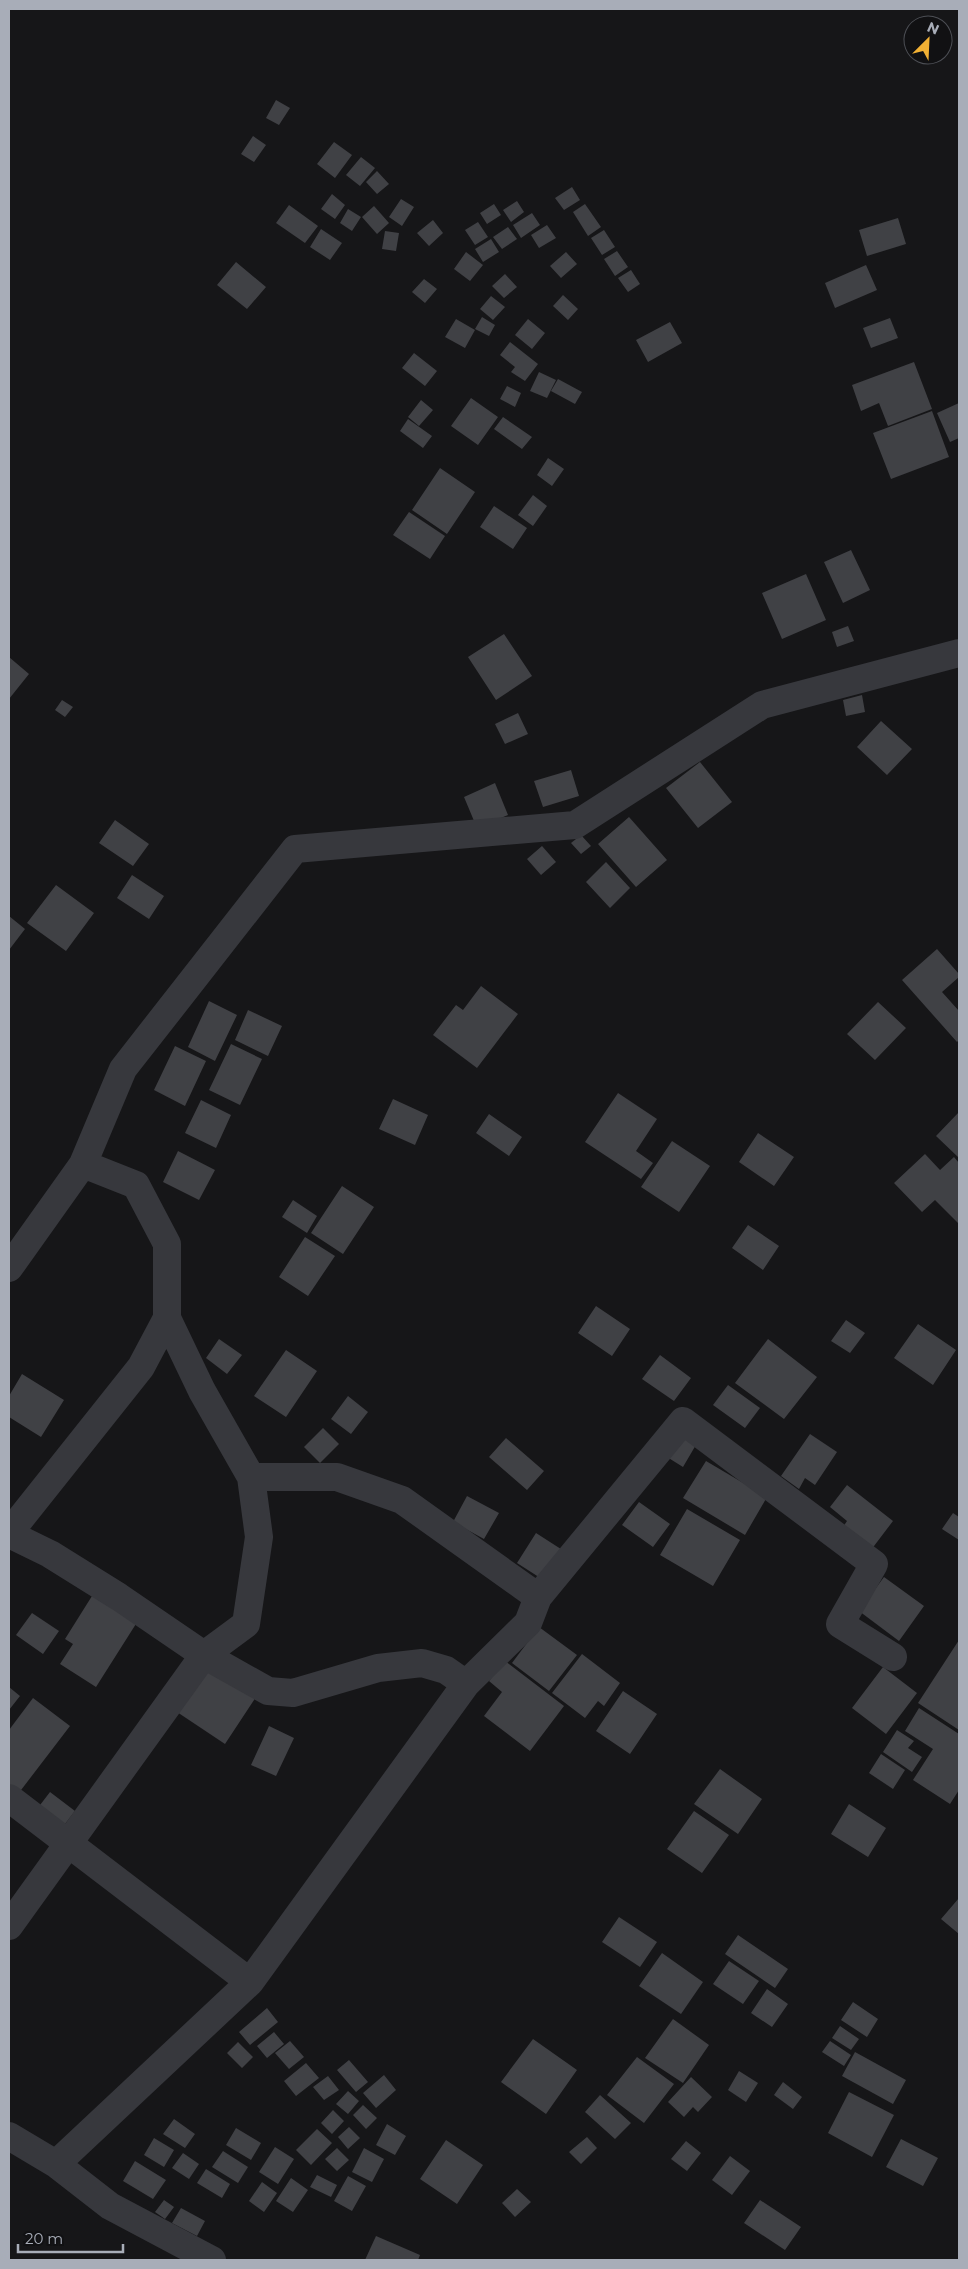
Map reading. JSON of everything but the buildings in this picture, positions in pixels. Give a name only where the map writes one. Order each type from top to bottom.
[{"type":"street","points":[[9,1268],[84,1164],[123,1069],[295,849],[575,825],[762,706],[959,653]]},
{"type":"street","points":[[9,1926],[204,1655],[246,1624],[260,1537],[251,1477],[202,1392],[167,1318],[166,1244],[136,1185],[84,1164]]},
{"type":"street","points":[[167,1318],[141,1367],[9,1534],[50,1554],[119,1597],[204,1655],[268,1691],[292,1692],[378,1668],[422,1663],[446,1670],[466,1684]]},
{"type":"street","points":[[56,2164],[250,1982],[466,1684],[528,1622],[538,1597],[683,1421],[874,1564],[840,1624],[893,1657]]},
{"type":"street","points":[[251,1477],[337,1478],[402,1500],[538,1597]]},
{"type":"street","points":[[9,1798],[250,1982]]},
{"type":"street","points":[[9,2136],[56,2164],[110,2206],[212,2260]]}]
